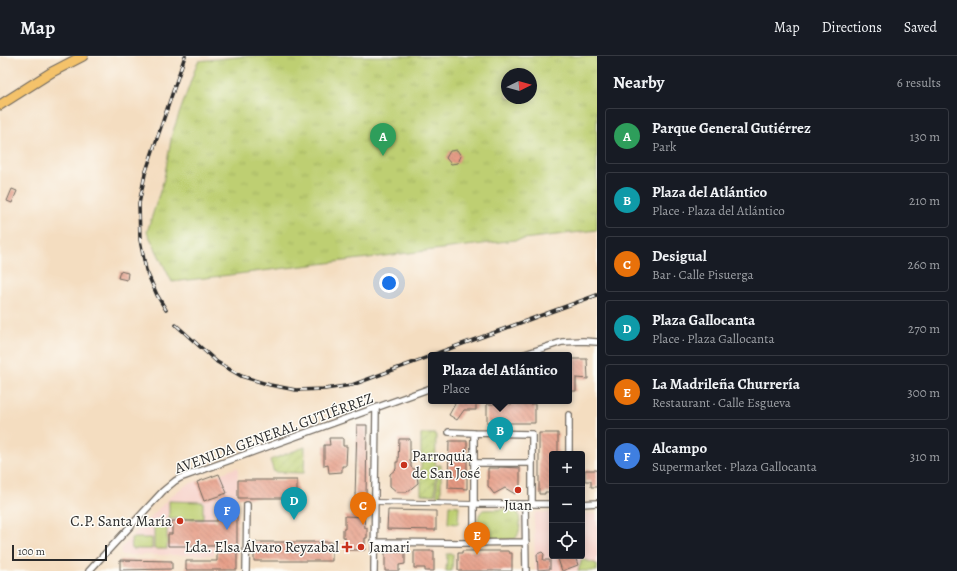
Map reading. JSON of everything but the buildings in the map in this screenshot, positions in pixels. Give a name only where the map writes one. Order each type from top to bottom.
[{"type":"highway","points":[[0,105],[52,72],[82,56]]},
{"type":"street","points":[[530,352],[562,342],[597,342]]},
{"type":"street","name":"AVENIDA GENERAL GUTIÉRREZ","points":[[89,571],[162,491],[180,478],[428,389]]},
{"type":"street","points":[[374,571],[376,408]]},
{"type":"street","points":[[569,415],[569,451]]},
{"type":"street","points":[[449,432],[532,434],[532,504]]},
{"type":"street","points":[[474,433],[474,543]]},
{"type":"street","points":[[474,463],[532,463]]},
{"type":"street","points":[[375,502],[549,504]]},
{"type":"street","points":[[525,504],[526,571]]},
{"type":"street","points":[[585,504],[597,504]]},
{"type":"street","points":[[246,571],[247,505]]},
{"type":"street","points":[[374,542],[526,542]]},
{"type":"shaded area","name":"C.P. Santa María","points":[[238,467],[237,500],[214,500],[214,555],[121,555],[121,548],[171,496],[180,489],[188,484]]},
{"type":"shaded area","points":[[535,513],[549,513],[549,559],[585,559],[585,514],[597,514],[597,571],[535,571]]},
{"type":"green space","points":[[246,56],[597,56],[597,230],[172,282],[147,232],[164,179],[172,134],[198,61]]},
{"type":"green space","points":[[421,434],[436,434],[435,495],[421,494]]},
{"type":"green space","points":[[305,447],[304,473],[274,472],[270,460]]},
{"type":"green space","points":[[437,465],[441,465],[441,498],[437,498]]},
{"type":"green space","points":[[169,501],[203,502],[203,519],[169,519]]},
{"type":"green space","points":[[449,505],[459,506],[458,524],[448,523]]},
{"type":"green space","points":[[512,509],[518,512],[520,519],[519,530],[515,539],[491,539],[480,537],[478,534],[478,518],[483,510]]},
{"type":"green space","points":[[154,524],[167,524],[167,549],[154,549]]},
{"type":"green space","points":[[131,538],[152,538],[152,549],[132,549]]},
{"type":"green space","points":[[447,554],[453,554],[452,571],[446,571]]},
{"type":"green space","points":[[582,559],[597,564],[597,571],[578,571]]},
{"type":"railway","points":[[166,310],[157,295],[146,270],[140,240],[139,204],[145,174],[185,56]]},
{"type":"railway","points":[[440,352],[597,295]]},
{"type":"railway","points":[[176,325],[217,362],[241,376],[270,385],[296,390],[325,389],[352,385],[428,357]]},
{"type":"place","name":"Parque General Gutiérrez","points":[[383,156]]},
{"type":"place","name":"Plaza del Atlántico","points":[[500,450]]},
{"type":"place","name":"Parroquia de San José","points":[[404,465]]},
{"type":"place","name":"Juan","points":[[518,490]]},
{"type":"place","name":"Plaza Gallocanta","points":[[294,520]]},
{"type":"place","name":"C.P. Santa María","points":[[180,521]]},
{"type":"place","name":"Desigual","points":[[363,525]]},
{"type":"place","name":"Alcampo","points":[[227,530]]},
{"type":"place","name":"Lda. Elsa Álvaro Reyzabal","points":[[347,547]]},
{"type":"place","name":"Jamari","points":[[361,547]]},
{"type":"place","name":"La Madrileña Churrería","points":[[477,555]]}]
